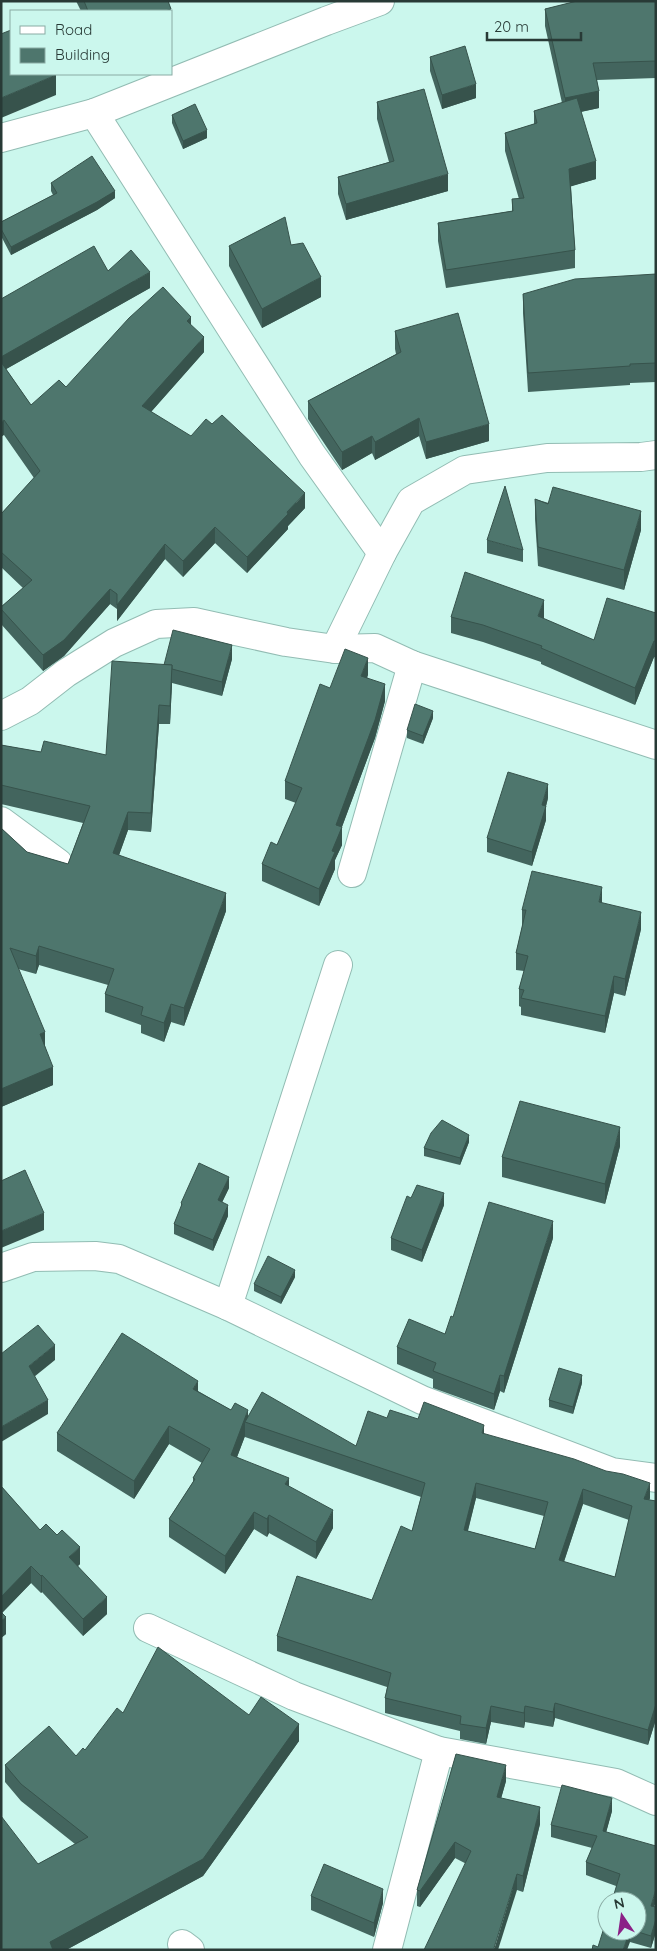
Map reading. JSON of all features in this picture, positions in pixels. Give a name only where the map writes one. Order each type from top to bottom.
[{"type":"street","points":[[1,138],[94,113],[380,1]]},
{"type":"street","points":[[94,113],[312,455],[382,553]]},
{"type":"street","points":[[335,649],[382,553],[411,501],[465,470],[547,458],[641,457],[656,455]]},
{"type":"street","points":[[1,716],[30,702],[66,673],[114,643],[156,624],[194,622],[286,642],[335,649],[375,648],[412,664],[656,746]]},
{"type":"street","points":[[352,873],[412,664]]},
{"type":"street","points":[[1,821],[58,863]]},
{"type":"street","points":[[228,1306],[338,965]]},
{"type":"street","points":[[1,1268],[33,1257],[95,1256],[119,1259],[228,1306],[422,1400],[612,1472],[656,1478]]},
{"type":"street","points":[[148,1628],[294,1696],[440,1751],[616,1783],[656,1801]]},
{"type":"street","points":[[387,1950],[440,1751]]},
{"type":"building","points":[[84,1],[168,1],[171,9],[168,10],[88,10]]},
{"type":"building","points":[[577,1],[656,1],[656,61],[593,63],[599,91],[565,98],[545,9]]},
{"type":"building","points":[[10,30],[10,75],[56,75],[1,98],[1,34]]},
{"type":"building","points":[[465,46],[476,84],[442,95],[430,57]]},
{"type":"building","points":[[424,89],[448,174],[346,204],[338,177],[394,161],[377,102]]},
{"type":"building","points":[[577,98],[596,161],[569,169],[575,250],[446,270],[438,223],[513,211],[512,199],[524,198],[505,133],[537,123],[534,111]]},
{"type":"building","points":[[195,104],[207,130],[183,141],[172,115]]},
{"type":"building","points":[[92,156],[115,191],[11,247],[1,229],[1,222],[57,193],[51,183]]},
{"type":"building","points":[[285,217],[291,245],[303,243],[321,277],[262,309],[229,246]]},
{"type":"building","points":[[94,246],[108,271],[131,250],[150,272],[1,357],[1,299]]},
{"type":"building","points":[[656,274],[656,363],[528,373],[523,294],[575,279]]},
{"type":"building","points":[[163,287],[191,317],[187,321],[204,337],[142,406],[191,436],[206,419],[212,424],[222,415],[305,493],[287,512],[288,514],[247,557],[215,527],[183,561],[165,544],[117,605],[117,594],[110,589],[64,640],[43,655],[1,609],[32,580],[1,552],[1,514],[40,471],[4,420],[1,422],[1,362],[31,405],[59,380],[66,387],[129,318]]},
{"type":"building","points":[[458,313],[489,424],[426,442],[419,418],[375,442],[372,436],[342,452],[308,401],[401,352],[395,331]]},
{"type":"building","points":[[505,486],[523,550],[487,540]]},
{"type":"building","points":[[553,487],[641,511],[624,570],[538,547],[535,499],[548,504]]},
{"type":"building","points":[[465,572],[544,600],[538,616],[594,640],[607,598],[656,613],[656,641],[654,641],[635,688],[541,648],[542,646],[483,625],[451,617]]},
{"type":"building","points":[[173,630],[232,645],[222,682],[172,669],[172,665],[164,665]]},
{"type":"building","points":[[345,649],[368,658],[361,676],[385,684],[375,720],[336,825],[342,827],[332,851],[335,852],[319,889],[262,864],[271,842],[277,845],[302,788],[285,781],[320,684],[330,688]]},
{"type":"building","points":[[112,661],[172,665],[170,706],[159,705],[151,813],[128,812],[113,853],[226,893],[184,1008],[171,1004],[164,1023],[141,1015],[143,1007],[105,994],[114,969],[39,946],[36,956],[10,948],[45,1032],[40,1034],[53,1067],[1,1089],[1,828],[27,852],[68,864],[90,806],[1,785],[1,745],[41,752],[44,741],[106,755]]},
{"type":"building","points":[[415,704],[433,711],[423,736],[407,730]]},
{"type":"building","points":[[508,772],[548,784],[542,805],[546,806],[532,852],[487,838]]},
{"type":"building","points":[[532,871],[602,887],[599,902],[641,912],[625,979],[614,976],[605,1016],[521,998],[524,990],[519,989],[528,956],[516,953],[526,910],[522,910]]},
{"type":"building","points":[[520,1101],[620,1127],[605,1184],[502,1157]]},
{"type":"building","points":[[442,1120],[469,1135],[460,1158],[424,1148],[431,1133]]},
{"type":"building","points":[[199,1163],[229,1177],[218,1200],[228,1205],[213,1240],[174,1224]]},
{"type":"building","points":[[25,1170],[44,1213],[1,1231],[1,1181]]},
{"type":"building","points":[[417,1185],[444,1193],[422,1250],[391,1238],[407,1196],[411,1198]]},
{"type":"building","points":[[489,1202],[553,1221],[504,1376],[500,1375],[494,1394],[433,1371],[436,1363],[397,1347],[409,1319],[445,1334],[451,1316],[453,1317]]},
{"type":"building","points":[[268,1256],[295,1270],[281,1297],[254,1284]]},
{"type":"building","points":[[38,1325],[55,1345],[29,1366],[48,1400],[1,1427],[1,1354]]},
{"type":"building","points":[[122,1333],[198,1381],[193,1389],[231,1410],[235,1403],[248,1410],[231,1455],[289,1478],[285,1484],[333,1510],[316,1542],[269,1515],[267,1519],[254,1512],[225,1556],[169,1519],[195,1479],[193,1478],[210,1449],[169,1426],[134,1481],[57,1433]]},
{"type":"building","points":[[559,1368],[582,1375],[573,1407],[549,1400]]},
{"type":"building","points":[[262,1392],[356,1446],[368,1411],[387,1418],[390,1410],[418,1419],[424,1402],[484,1425],[482,1433],[650,1483],[644,1499],[656,1501],[656,1704],[648,1730],[555,1703],[553,1712],[525,1706],[524,1713],[491,1706],[486,1728],[460,1724],[461,1716],[385,1698],[391,1673],[277,1636],[297,1576],[372,1600],[401,1526],[412,1531],[425,1483],[245,1422]],"holes":[[[476,1483],[548,1502],[535,1549],[464,1530]],[[583,1489],[632,1506],[615,1577],[559,1560]]]},
{"type":"building","points":[[1,1486],[40,1530],[46,1524],[57,1535],[62,1530],[80,1547],[69,1557],[107,1597],[83,1619],[42,1575],[31,1566],[1,1597]]},
{"type":"building","points":[[1,1612],[6,1617],[1,1621]]},
{"type":"building","points":[[158,1647],[249,1715],[261,1697],[299,1724],[203,1859],[50,1942],[53,1950],[1,1950],[1,1816],[38,1864],[88,1837],[21,1784],[5,1765],[49,1726],[76,1756],[83,1748],[85,1750],[117,1708],[123,1713]]},
{"type":"building","points":[[456,1754],[506,1765],[497,1797],[540,1807],[523,1876],[517,1874],[494,1948],[497,1950],[424,1950],[471,1851],[455,1842],[420,1891],[417,1890]]},
{"type":"building","points":[[562,1785],[612,1798],[603,1831],[656,1846],[656,1889],[651,1906],[656,1907],[656,1919],[651,1936],[647,1935],[647,1891],[615,1891],[620,1874],[586,1862],[597,1836],[551,1825]]},
{"type":"building","points":[[324,1864],[383,1889],[374,1923],[311,1896]]},
{"type":"building","points":[[600,1941],[626,1941],[623,1950],[592,1950],[593,1945],[598,1947]]}]
